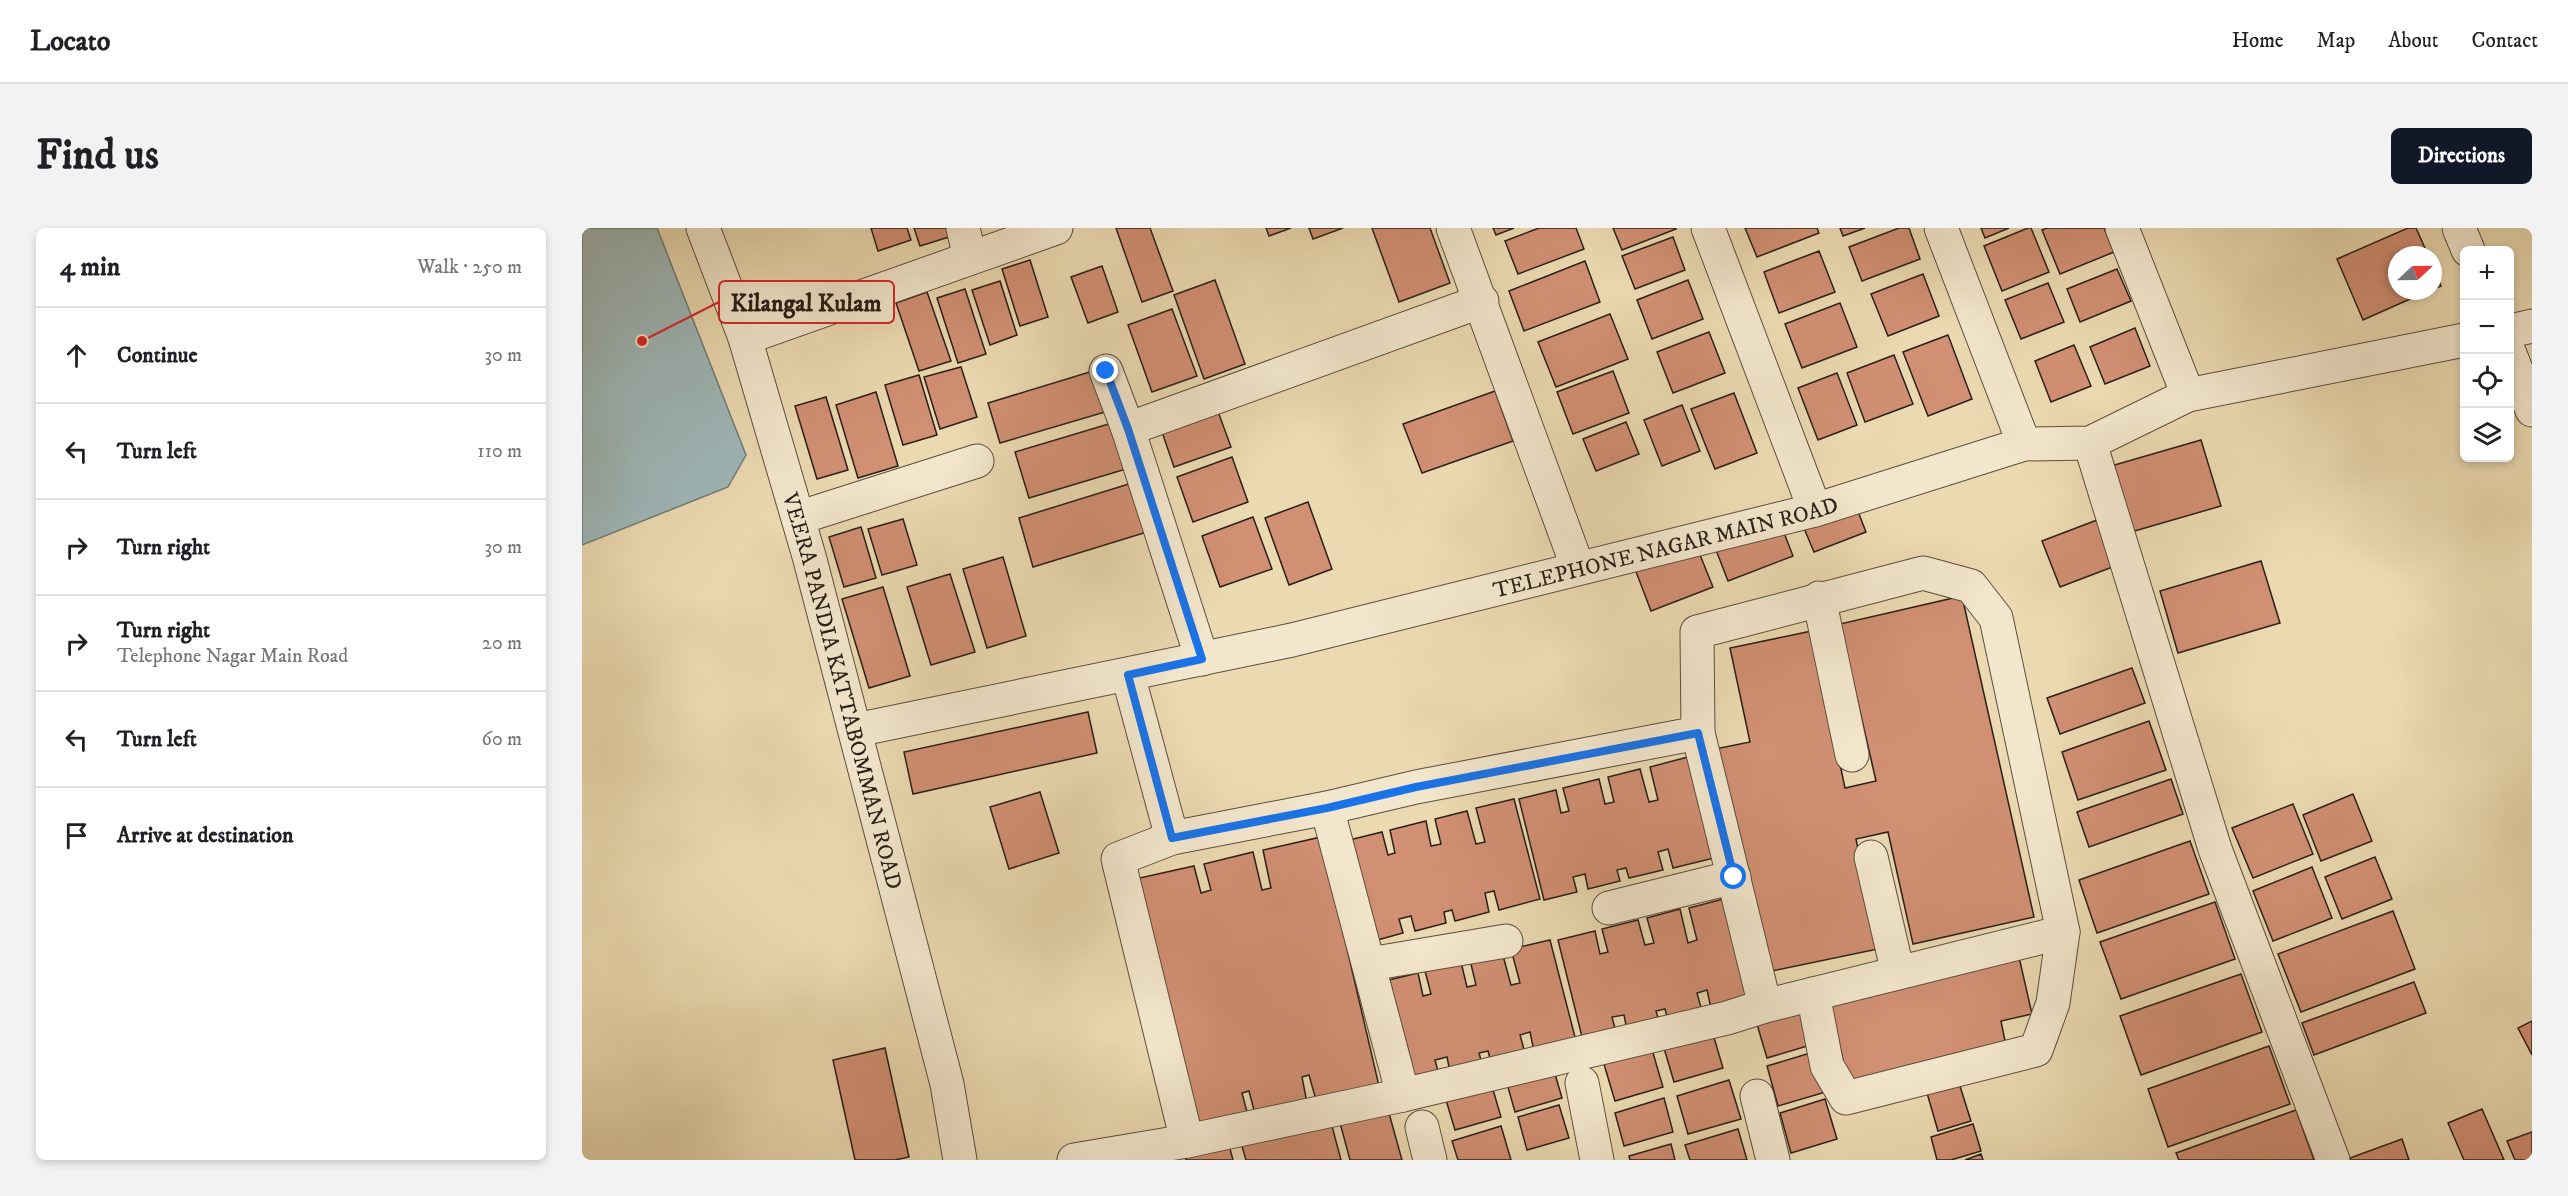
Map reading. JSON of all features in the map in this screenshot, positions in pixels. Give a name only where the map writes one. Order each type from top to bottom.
[{"type":"street","name":"VEERA PANDIA KATTABOMMAN ROAD","points":[[703,228],[745,338],[798,518],[856,730],[947,1084],[960,1160]]},
{"type":"street","points":[[745,338],[967,243],[1056,228]]},
{"type":"street","points":[[1453,228],[1482,301],[1578,568]]},
{"type":"street","points":[[1708,228],[1815,510]]},
{"type":"street","points":[[1941,228],[2024,444]]},
{"type":"street","points":[[2122,228],[2188,395]]},
{"type":"street","points":[[2459,228],[2466,246]]},
{"type":"street","points":[[1128,429],[1482,301]]},
{"type":"street","points":[[2514,330],[2532,326]]},
{"type":"street","name":"TELEPHONE NAGAR MAIN ROAD","points":[[856,730],[1292,640],[1815,510],[2024,444],[2090,443],[2188,395],[2460,341]]},
{"type":"street","points":[[2514,364],[2532,410]]},
{"type":"street","points":[[1106,371],[1128,429],[1202,659]]},
{"type":"street","points":[[2090,443],[2215,849],[2332,1160]]},
{"type":"street","points":[[798,518],[977,461]]},
{"type":"street","points":[[1765,1005],[1698,733],[1697,632],[1819,598],[1923,573],[1971,586],[1996,618],[2063,932],[2052,1002],[2036,1050],[1846,1098],[1827,1066],[1813,994]]},
{"type":"street","points":[[1819,598],[1852,755]]},
{"type":"street","points":[[1128,675],[1172,838]]},
{"type":"street","points":[[1187,1141],[1118,859],[1172,838],[1327,808],[1416,787],[1698,733]]},
{"type":"street","points":[[1327,808],[1403,1095]]},
{"type":"street","points":[[1871,857],[1898,973]]},
{"type":"street","points":[[1609,908],[1734,877]]},
{"type":"street","points":[[1074,1160],[1187,1141],[1403,1095],[1716,1021],[1765,1005],[2063,932]]},
{"type":"street","points":[[1370,964],[1506,941]]},
{"type":"street","points":[[1582,1083],[1597,1160]]},
{"type":"street","points":[[1756,1096],[1773,1160]]},
{"type":"street","points":[[1422,1127],[1430,1160]]},
{"type":"water","points":[[582,228],[657,228],[746,455],[728,487],[582,545]]},
{"type":"building","points":[[871,228],[907,228],[911,240],[878,251]]},
{"type":"building","points":[[914,228],[946,228],[949,237],[920,246]]},
{"type":"building","points":[[1116,228],[1150,228],[1173,291],[1142,302]]},
{"type":"building","points":[[1266,228],[1291,228],[1269,236]]},
{"type":"building","points":[[1309,228],[1343,228],[1313,239]]},
{"type":"building","points":[[1372,228],[1430,228],[1450,283],[1399,302]]},
{"type":"building","points":[[1493,228],[1514,228],[1496,235]]},
{"type":"building","points":[[1539,228],[1576,228],[1584,249],[1518,274],[1505,241]]},
{"type":"building","points":[[1613,228],[1676,228],[1676,229],[1622,250]]},
{"type":"building","points":[[1745,228],[1817,228],[1819,233],[1757,257]]},
{"type":"building","points":[[1840,228],[1865,228],[1843,236]]},
{"type":"building","points":[[1899,228],[1909,228],[1920,259],[1862,281],[1849,247]]},
{"type":"building","points":[[1981,228],[2009,228],[1985,238]]},
{"type":"building","points":[[2031,228],[2049,272],[2002,291],[1984,246]]},
{"type":"building","points":[[2047,228],[2104,228],[2114,252],[2060,274],[2042,230]]},
{"type":"building","points":[[2408,228],[2416,228],[2424,246],[2388,246],[2388,300],[2408,300],[2363,320],[2337,259]]},
{"type":"building","points":[[1673,237],[1685,270],[1635,289],[1622,256]]},
{"type":"building","points":[[1819,251],[1835,292],[1779,313],[1764,272]]},
{"type":"building","points":[[1030,260],[1048,317],[1020,326],[1002,269]]},
{"type":"building","points":[[1585,261],[1600,302],[1524,331],[1509,291]]},
{"type":"building","points":[[1102,266],[1118,312],[1088,323],[1071,277]]},
{"type":"building","points":[[2117,269],[2131,301],[2080,322],[2067,289]]},
{"type":"building","points":[[1923,274],[1939,316],[1888,336],[1871,294]]},
{"type":"building","points":[[1215,280],[1245,364],[1204,379],[1174,295]]},
{"type":"building","points":[[1688,280],[1703,319],[1652,339],[1637,300]]},
{"type":"building","points":[[1000,281],[1017,335],[990,345],[972,290]]},
{"type":"building","points":[[2048,283],[2064,322],[2021,339],[2005,300]]},
{"type":"building","points":[[965,289],[986,354],[958,363],[937,298]]},
{"type":"building","points":[[927,292],[951,361],[919,371],[896,303]]},
{"type":"building","points":[[1840,303],[1857,347],[1802,368],[1785,324]]},
{"type":"building","points":[[1172,309],[1197,376],[1152,392],[1128,325]]},
{"type":"building","points":[[1610,314],[1628,359],[1556,387],[1538,342]]},
{"type":"building","points":[[2135,328],[2150,366],[2105,384],[2090,347]]},
{"type":"building","points":[[1709,332],[1725,373],[1673,393],[1657,352]]},
{"type":"building","points":[[1948,335],[1972,399],[1928,416],[1903,352]]},
{"type":"building","points":[[2074,345],[2091,386],[2051,402],[2035,361]]},
{"type":"building","points":[[1894,355],[1913,404],[1865,422],[1847,373]]},
{"type":"building","points":[[961,367],[977,417],[940,429],[924,377]]},
{"type":"building","points":[[1093,371],[1105,412],[1000,443],[988,403]]},
{"type":"building","points":[[1613,371],[1629,413],[1573,434],[1557,392]]},
{"type":"building","points":[[1837,373],[1857,425],[1818,440],[1798,388]]},
{"type":"building","points":[[919,375],[937,435],[903,445],[885,385]]},
{"type":"building","points":[[1495,391],[1513,441],[1422,473],[1403,424]]},
{"type":"building","points":[[876,392],[898,466],[858,478],[836,405]]},
{"type":"building","points":[[1734,393],[1757,453],[1715,469],[1691,409]]},
{"type":"building","points":[[826,397],[848,470],[817,479],[795,406]]},
{"type":"building","points":[[1682,405],[1700,451],[1662,466],[1644,420]]},
{"type":"building","points":[[1216,406],[1231,447],[1174,467],[1160,426]]},
{"type":"building","points":[[1626,422],[1639,454],[1596,471],[1583,439]]},
{"type":"building","points":[[1112,423],[1126,469],[1029,498],[1015,452]]},
{"type":"building","points":[[2201,440],[2221,506],[2131,532],[2111,466]]},
{"type":"building","points":[[1232,457],[1248,502],[1193,522],[1177,477]]},
{"type":"building","points":[[1132,483],[1147,532],[1033,567],[1019,518]]},
{"type":"building","points":[[1854,501],[1866,532],[1814,552],[1801,521]]},
{"type":"building","points":[[1308,502],[1332,569],[1289,585],[1265,518]]},
{"type":"building","points":[[1253,517],[1272,569],[1220,587],[1202,536]]},
{"type":"building","points":[[903,519],[917,565],[882,575],[868,529]]},
{"type":"building","points":[[2097,520],[2115,566],[2060,587],[2042,541]]},
{"type":"building","points":[[1781,525],[1793,556],[1728,581],[1716,550]]},
{"type":"building","points":[[861,527],[876,578],[844,587],[829,537]]},
{"type":"building","points":[[1696,545],[1713,587],[1651,611],[1635,569]]},
{"type":"building","points":[[1003,557],[1026,636],[987,648],[963,569]]},
{"type":"building","points":[[2261,561],[2280,623],[2178,653],[2160,591]]},
{"type":"building","points":[[950,574],[975,652],[931,665],[907,587]]},
{"type":"building","points":[[883,587],[910,676],[869,688],[842,599]]},
{"type":"building","points":[[1962,596],[2034,917],[1913,944],[1888,832],[1856,839],[1878,949],[1762,973],[1715,749],[1750,742],[1730,648],[1812,631],[1845,788],[1876,781],[1840,624]]},
{"type":"building","points":[[2132,668],[2145,703],[2060,734],[2047,698]]},
{"type":"building","points":[[1088,712],[1097,753],[913,794],[904,752]]},
{"type":"building","points":[[2149,721],[2166,770],[2078,800],[2062,752]]},
{"type":"building","points":[[1688,757],[1714,858],[1673,868],[1668,849],[1658,852],[1663,870],[1629,878],[1626,868],[1617,870],[1620,881],[1588,889],[1585,874],[1573,877],[1577,892],[1544,900],[1519,799],[1556,790],[1561,813],[1569,811],[1563,788],[1599,779],[1605,804],[1614,802],[1608,777],[1640,769],[1649,802],[1658,800],[1650,767]]},
{"type":"building","points":[[2171,779],[2183,814],[2089,847],[2077,812]]},
{"type":"building","points":[[1040,792],[1059,853],[1009,869],[990,807]]},
{"type":"building","points":[[2353,794],[2372,841],[2321,861],[2303,815]]},
{"type":"building","points":[[1514,799],[1540,899],[1499,910],[1494,891],[1485,893],[1489,912],[1455,921],[1452,910],[1444,912],[1446,923],[1415,931],[1411,916],[1399,919],[1403,933],[1370,942],[1345,841],[1382,832],[1388,855],[1395,853],[1390,830],[1426,821],[1431,846],[1441,844],[1435,819],[1467,811],[1476,844],[1485,842],[1476,808]]},
{"type":"building","points":[[2293,804],[2313,854],[2253,878],[2232,828]]},
{"type":"building","points":[[1321,837],[1379,1086],[1316,1100],[1309,1075],[1302,1077],[1307,1103],[1255,1114],[1249,1091],[1242,1093],[1248,1116],[1193,1129],[1135,879],[1194,866],[1201,893],[1211,890],[1204,864],[1253,852],[1262,890],[1271,888],[1263,850]]},
{"type":"building","points":[[2190,841],[2209,894],[2097,933],[2079,880]]},
{"type":"building","points":[[2375,857],[2392,899],[2342,919],[2325,877]]},
{"type":"building","points":[[2312,867],[2332,918],[2273,941],[2253,891]]},
{"type":"building","points":[[1727,898],[1753,998],[1711,1008],[1707,990],[1697,993],[1702,1011],[1668,1020],[1665,1009],[1656,1011],[1659,1021],[1627,1030],[1624,1015],[1612,1017],[1616,1032],[1583,1041],[1558,940],[1595,931],[1600,954],[1608,952],[1602,929],[1638,920],[1645,945],[1654,943],[1647,918],[1680,909],[1688,943],[1697,940],[1689,908]]},
{"type":"building","points":[[2215,902],[2235,959],[2121,999],[2100,942]]},
{"type":"building","points":[[2393,911],[2415,969],[2301,1012],[2278,954]]},
{"type":"building","points":[[1550,940],[1576,1041],[1534,1051],[1530,1032],[1520,1035],[1525,1053],[1491,1062],[1488,1051],[1479,1053],[1482,1064],[1450,1072],[1447,1057],[1435,1060],[1439,1075],[1406,1083],[1380,982],[1418,973],[1423,996],[1431,994],[1425,971],[1461,962],[1467,987],[1476,985],[1470,960],[1502,952],[1511,985],[1520,983],[1511,949]]},
{"type":"building","points":[[2019,957],[2032,1014],[2001,1021],[2007,1051],[1849,1086],[1829,1000]]},
{"type":"building","points":[[2241,974],[2262,1032],[2141,1075],[2120,1016]]},
{"type":"building","points":[[2414,982],[2426,1013],[2314,1055],[2302,1023]]},
{"type":"building","points":[[1803,1008],[1814,1044],[1767,1058],[1756,1021]]},
{"type":"building","points":[[2532,1021],[2532,1055],[2518,1028]]},
{"type":"building","points":[[1710,1024],[1723,1068],[1674,1082],[1661,1038]]},
{"type":"building","points":[[1651,1046],[1663,1087],[1615,1101],[1603,1061]]},
{"type":"building","points":[[2269,1046],[2290,1104],[2168,1147],[2148,1089]]},
{"type":"building","points":[[885,1048],[909,1157],[895,1160],[855,1160],[833,1060]]},
{"type":"building","points":[[1817,1051],[1829,1091],[1778,1106],[1767,1066]]},
{"type":"building","points":[[1553,1067],[1562,1098],[1515,1112],[1506,1080]]},
{"type":"building","points":[[1489,1076],[1501,1117],[1455,1130],[1443,1090]]},
{"type":"building","points":[[1729,1080],[1741,1119],[1688,1134],[1677,1096]]},
{"type":"building","points":[[1959,1083],[1971,1121],[1938,1131],[1927,1093]]},
{"type":"building","points":[[1664,1098],[1673,1132],[1624,1146],[1615,1113]]},
{"type":"building","points":[[1825,1099],[1837,1139],[1791,1153],[1780,1113]]},
{"type":"building","points":[[1559,1105],[1569,1138],[1527,1150],[1518,1117]]},
{"type":"building","points":[[1387,1106],[1402,1160],[1350,1160],[1339,1119]]},
{"type":"building","points":[[2482,1109],[2504,1160],[2464,1160],[2448,1123]]},
{"type":"building","points":[[2296,1110],[2314,1160],[2179,1160],[2176,1153]]},
{"type":"building","points":[[1328,1111],[1341,1160],[1246,1160],[1239,1136]]},
{"type":"building","points":[[1973,1124],[1981,1151],[1951,1160],[1937,1160],[1931,1137]]},
{"type":"building","points":[[1501,1126],[1511,1160],[1458,1160],[1452,1141]]},
{"type":"building","points":[[1738,1129],[1747,1160],[1690,1160],[1685,1145]]},
{"type":"building","points":[[2532,1132],[2532,1160],[2515,1160],[2507,1141]]},
{"type":"building","points":[[1227,1138],[1233,1160],[1186,1160],[1183,1151]]},
{"type":"building","points":[[2402,1139],[2409,1160],[2350,1160],[2350,1158]]},
{"type":"building","points":[[1671,1144],[1675,1160],[1630,1160],[1629,1156]]},
{"type":"building","points":[[1981,1154],[1983,1160],[1965,1160]]},
{"type":"place","name":"Kilangal Kulam","points":[[642,341]]},
{"type":"route","points":[[1106,371],[1128,429],[1202,659],[1128,675],[1172,838],[1327,808],[1416,787],[1698,733],[1734,877]]}]
